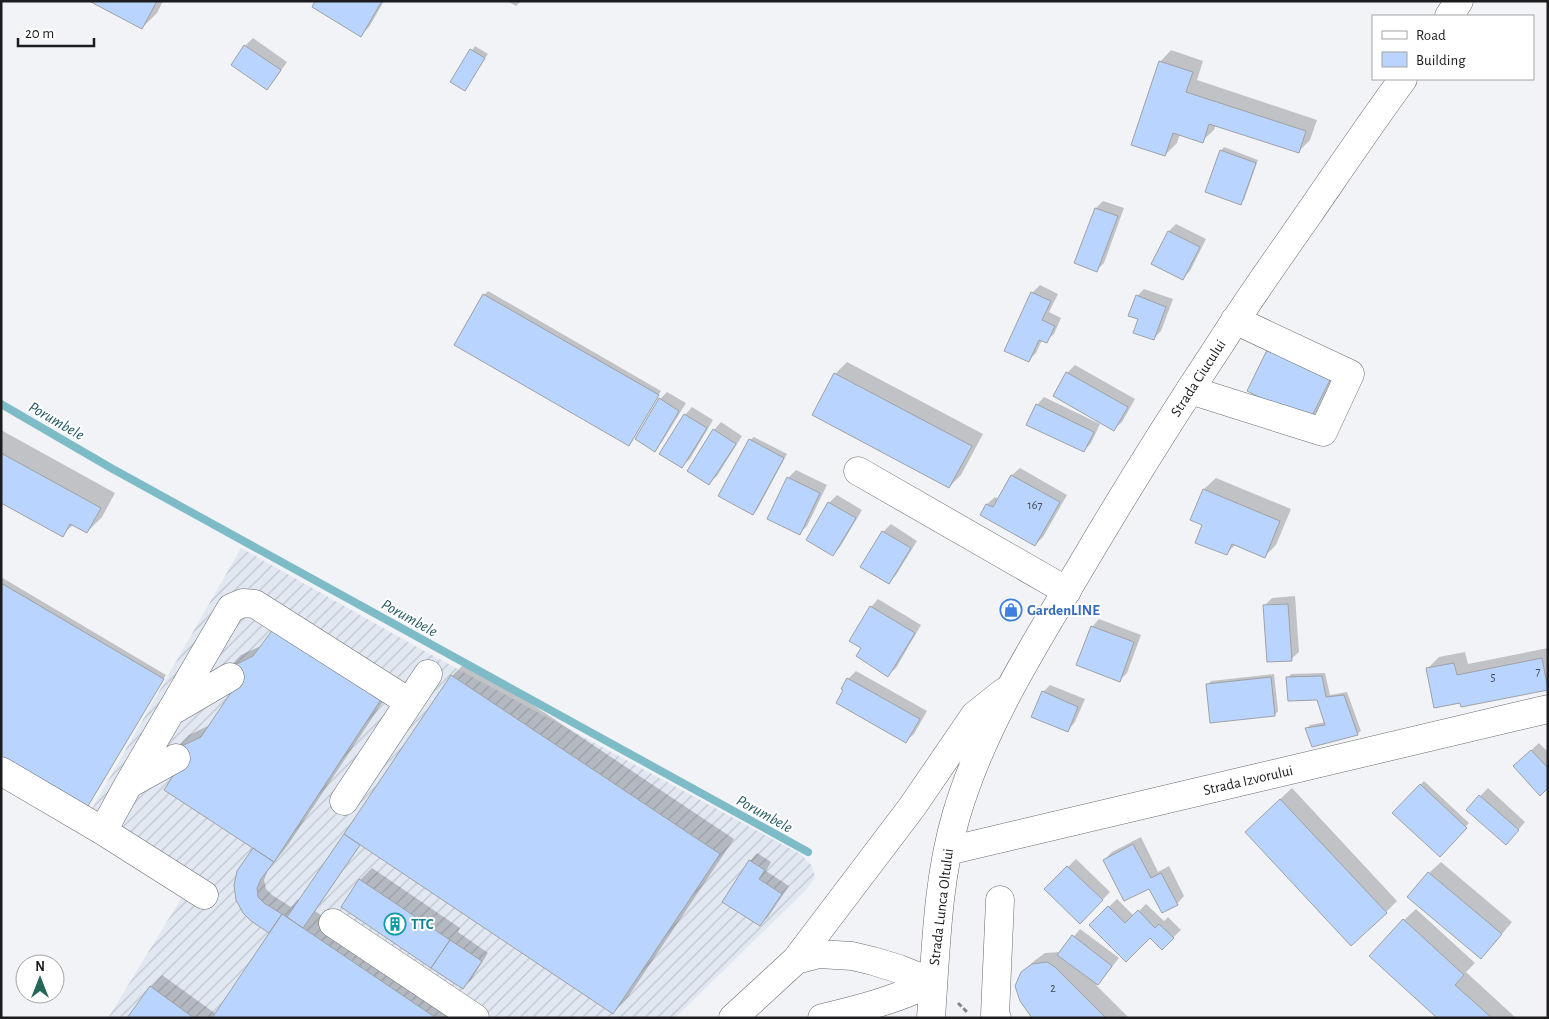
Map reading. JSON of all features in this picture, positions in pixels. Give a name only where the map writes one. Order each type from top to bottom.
[{"type":"main road","points":[[1449,15],[1460,1]]},
{"type":"main road","name":"Strada Ciucului","points":[[1009,688],[1128,488],[1190,390],[1236,320],[1402,80]]},
{"type":"main road","points":[[1190,390],[1323,432],[1350,374],[1236,320]]},
{"type":"main road","points":[[858,471],[1067,591]]},
{"type":"main road","points":[[103,831],[231,608],[243,603],[255,604],[409,702]]},
{"type":"main road","points":[[344,802],[428,674]]},
{"type":"main road","points":[[170,712],[230,677]]},
{"type":"main road","points":[[733,1018],[796,960],[912,807],[975,715],[1009,688]]},
{"type":"main road","name":"Strada Lunca Oltului","points":[[933,1016],[932,982],[942,880],[956,815],[982,745],[1009,688]]},
{"type":"main road","name":"Strada Izvorului","points":[[948,850],[1548,709]]},
{"type":"main road","points":[[128,785],[176,758]]},
{"type":"main road","points":[[1,771],[103,831],[204,895]]},
{"type":"main road","points":[[998,1018],[995,1015],[1000,900]]},
{"type":"main road","points":[[333,923],[475,1018]]},
{"type":"main road","points":[[796,960],[819,954],[852,956],[899,969],[932,982]]},
{"type":"main road","points":[[822,1018],[912,992],[932,982]]},
{"type":"shaded area","points":[[241,548],[417,647],[802,855],[812,866],[815,877],[808,888],[675,1018],[108,1018],[185,892],[82,826]]},
{"type":"building","points":[[89,1],[157,1],[142,29]]},
{"type":"building","points":[[315,1],[382,1],[361,37],[312,7]]},
{"type":"building","points":[[244,45],[281,70],[267,90],[231,65]]},
{"type":"building","points":[[470,49],[485,58],[465,91],[450,82]]},
{"type":"building","points":[[1159,61],[1193,72],[1186,92],[1306,131],[1299,153],[1209,124],[1203,143],[1173,133],[1165,156],[1131,145]]},
{"type":"building","points":[[1220,150],[1256,163],[1241,205],[1205,192]]},
{"type":"building","points":[[1095,208],[1118,216],[1097,272],[1074,263]]},
{"type":"building","points":[[1168,231],[1200,247],[1183,280],[1151,264]]},
{"type":"building","points":[[1031,292],[1051,301],[1042,320],[1055,326],[1047,343],[1039,340],[1029,362],[1004,351]]},
{"type":"building","points":[[483,294],[659,395],[629,446],[454,345]]},
{"type":"building","points":[[1136,295],[1166,307],[1154,340],[1133,333],[1138,319],[1128,316]]},
{"type":"building","points":[[1267,350],[1330,380],[1309,422],[1247,391]]},
{"type":"building","points":[[1066,372],[1128,407],[1114,431],[1053,396]]},
{"type":"building","points":[[834,373],[972,446],[949,488],[812,415]]},
{"type":"building","points":[[659,398],[679,411],[655,452],[635,439]]},
{"type":"building","points":[[1036,404],[1094,432],[1084,452],[1026,425]]},
{"type":"building","points":[[684,414],[707,428],[682,468],[659,454]]},
{"type":"building","points":[[713,429],[736,444],[709,485],[687,471]]},
{"type":"building","points":[[749,439],[784,458],[753,515],[718,496]]},
{"type":"building","points":[[1,453],[101,508],[87,533],[70,524],[63,537],[1,503]]},
{"type":"building","points":[[1011,475],[1060,502],[1035,546],[980,515],[986,504],[993,507]]},
{"type":"building","points":[[787,477],[820,493],[800,535],[767,519]]},
{"type":"building","points":[[1203,489],[1280,521],[1265,558],[1232,544],[1227,555],[1195,543],[1202,525],[1190,520]]},
{"type":"building","points":[[828,502],[856,518],[833,556],[806,540]]},
{"type":"building","points":[[882,531],[911,548],[889,584],[860,567]]},
{"type":"building","points":[[1,583],[164,679],[85,811],[1,761]]},
{"type":"building","points":[[1288,604],[1292,661],[1267,662],[1263,605]]},
{"type":"building","points":[[870,606],[915,633],[888,677],[856,656],[861,648],[849,641]]},
{"type":"building","points":[[1091,626],[1134,642],[1120,682],[1076,665]]},
{"type":"building","points":[[274,628],[382,698],[274,862],[164,790],[180,765],[173,750],[201,737],[236,685],[225,670],[253,656]]},
{"type":"building","points":[[1542,658],[1548,690],[1461,707],[1460,703],[1434,708],[1426,668],[1454,663],[1457,675]]},
{"type":"building","points":[[451,675],[720,854],[613,1014],[344,834]]},
{"type":"building","points":[[1322,676],[1326,697],[1344,695],[1358,735],[1312,747],[1305,728],[1325,725],[1317,700],[1288,701],[1286,677]]},
{"type":"building","points":[[1271,677],[1275,716],[1210,723],[1206,684]]},
{"type":"building","points":[[847,678],[920,719],[906,743],[836,703]]},
{"type":"building","points":[[1042,691],[1078,707],[1068,732],[1031,717]]},
{"type":"building","points":[[1531,750],[1548,768],[1548,788],[1540,796],[1513,766]]},
{"type":"building","points":[[1420,784],[1467,828],[1440,857],[1392,813]]},
{"type":"building","points":[[1479,795],[1519,830],[1506,845],[1466,810]]},
{"type":"building","points":[[1280,799],[1387,913],[1351,946],[1245,832]]},
{"type":"building","points":[[344,834],[360,845],[303,928],[287,917]]},
{"type":"building","points":[[1133,844],[1151,878],[1161,873],[1178,905],[1162,913],[1149,889],[1124,901],[1103,860]]},
{"type":"building","points":[[253,848],[274,862],[261,879],[257,888],[258,897],[282,914],[269,933],[243,913],[236,900],[234,885],[237,871]]},
{"type":"building","points":[[749,860],[765,870],[759,879],[782,894],[760,926],[722,902]]},
{"type":"building","points":[[1067,866],[1103,900],[1080,924],[1044,889]]},
{"type":"building","points":[[1428,872],[1502,934],[1481,959],[1407,897]]},
{"type":"building","name":"TTC","points":[[359,879],[450,940],[431,968],[341,907]]},
{"type":"building","points":[[1108,906],[1125,923],[1138,910],[1155,928],[1159,924],[1174,938],[1162,950],[1150,938],[1126,962],[1089,925]]},
{"type":"building","points":[[282,914],[303,928],[436,1018],[212,1018]]},
{"type":"building","points":[[1403,919],[1464,975],[1455,985],[1492,1018],[1437,1018],[1369,956]]},
{"type":"building","points":[[1072,935],[1112,966],[1098,985],[1057,955]]},
{"type":"building","points":[[450,940],[482,961],[463,989],[431,968]]},
{"type":"building","points":[[1047,962],[1055,967],[1106,1018],[1032,1018],[1020,1001],[1015,986],[1021,972],[1032,964]]},
{"type":"building","points":[[150,986],[194,1018],[127,1018]]},
{"type":"waterway","name":"Porumbele","points":[[1,404],[111,468],[808,852]]},
{"type":"place","name":"GardenLINE","points":[[1011,610]]},
{"type":"place","name":"TTC","points":[[395,924]]}]
